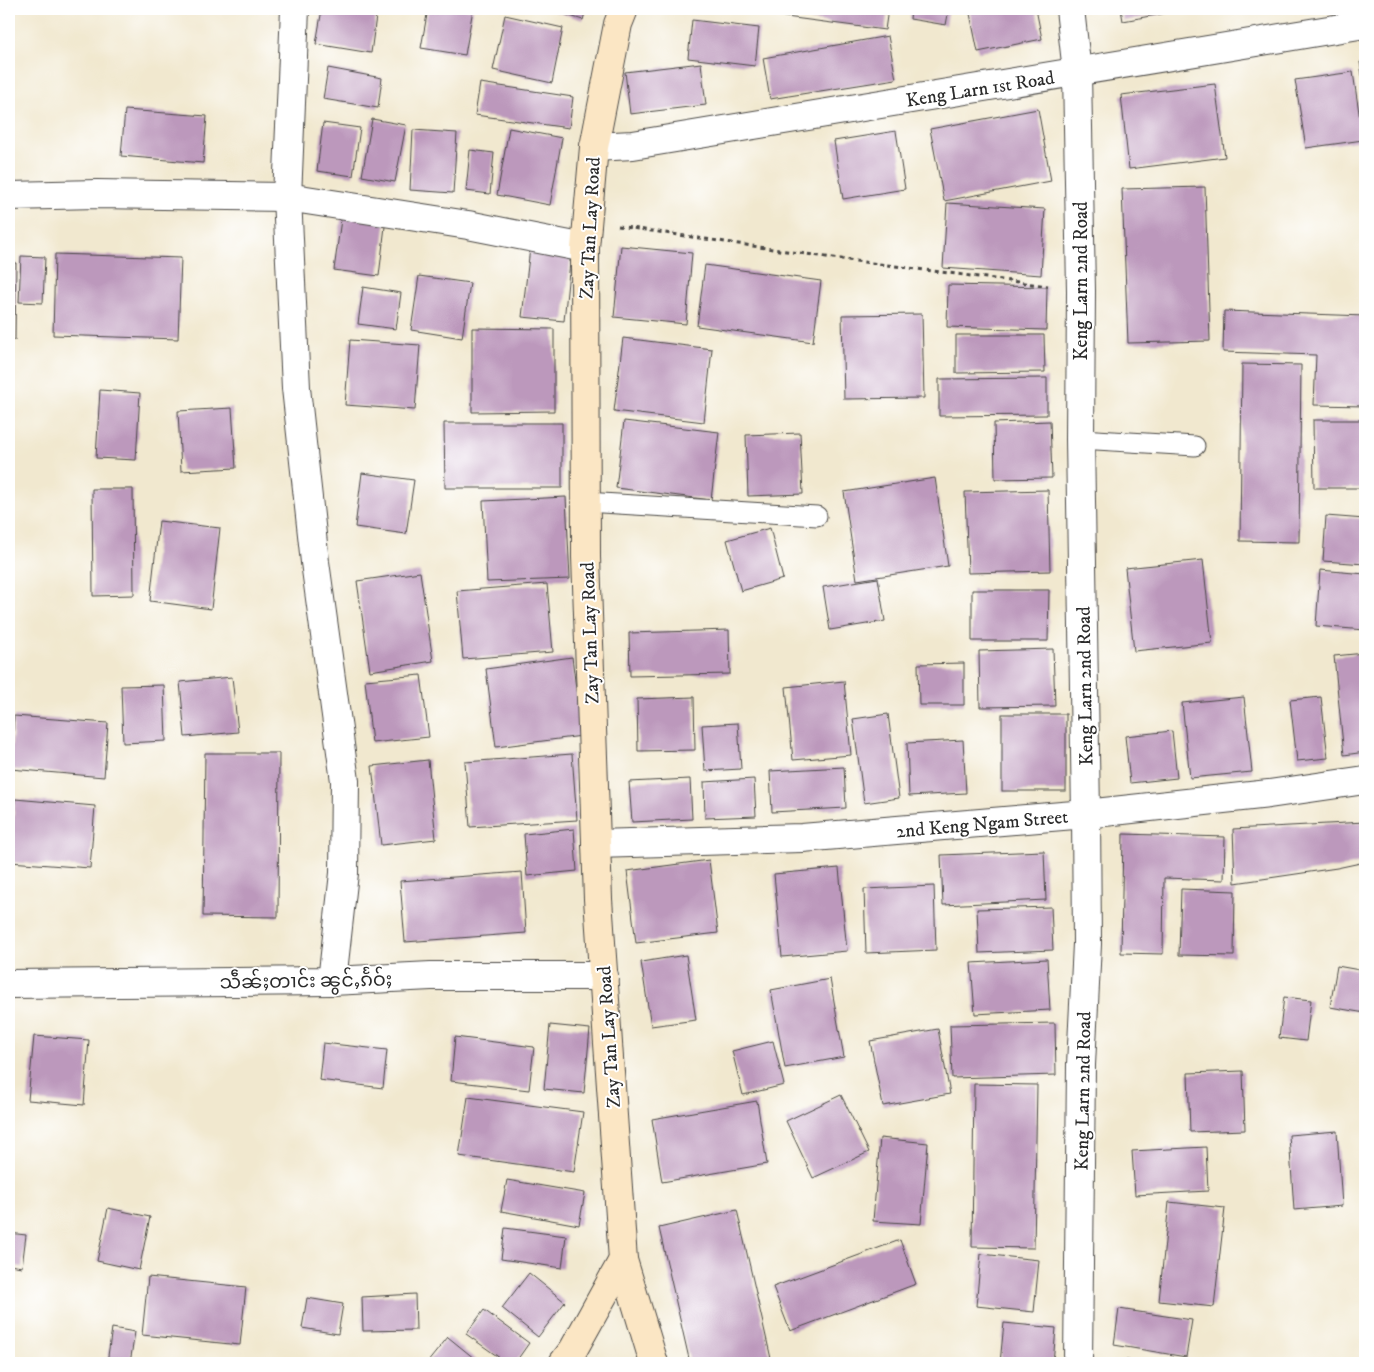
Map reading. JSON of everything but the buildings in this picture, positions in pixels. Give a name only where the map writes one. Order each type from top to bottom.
[{"type":"street","points":[[295,9],[287,196],[296,388],[316,562],[345,781],[344,873],[332,981]]},
{"type":"street","name":"Zay Tan Lay Road","points":[[624,9],[618,24],[594,147],[587,221],[585,248],[585,502],[598,899],[623,1260],[654,1363]]},
{"type":"street","name":"Keng Larn 2nd Road","points":[[1070,9],[1077,72],[1086,814],[1086,944],[1081,1065],[1078,1363]]},
{"type":"street","name":"Keng Larn 1st Road","points":[[594,147],[642,144],[1365,24]]},
{"type":"street","points":[[9,196],[97,194],[287,196],[468,225],[585,248]]},
{"type":"street","name":"2nd Keng Ngam Street","points":[[596,844],[802,838],[1086,814],[1269,794],[1365,780]]},
{"type":"street","name":"သဵၼ်ႈတၢင်း ၼွင်ႇၵႅဝ်ႈ","points":[[9,984],[332,981],[431,976],[604,976]]},
{"type":"street","points":[[563,1363],[573,1350],[623,1260]]},
{"type":"lane","points":[[1080,439],[1195,446]]},
{"type":"lane","points":[[585,502],[817,516]]},
{"type":"path","points":[[587,221],[833,258],[1081,291]]}]
